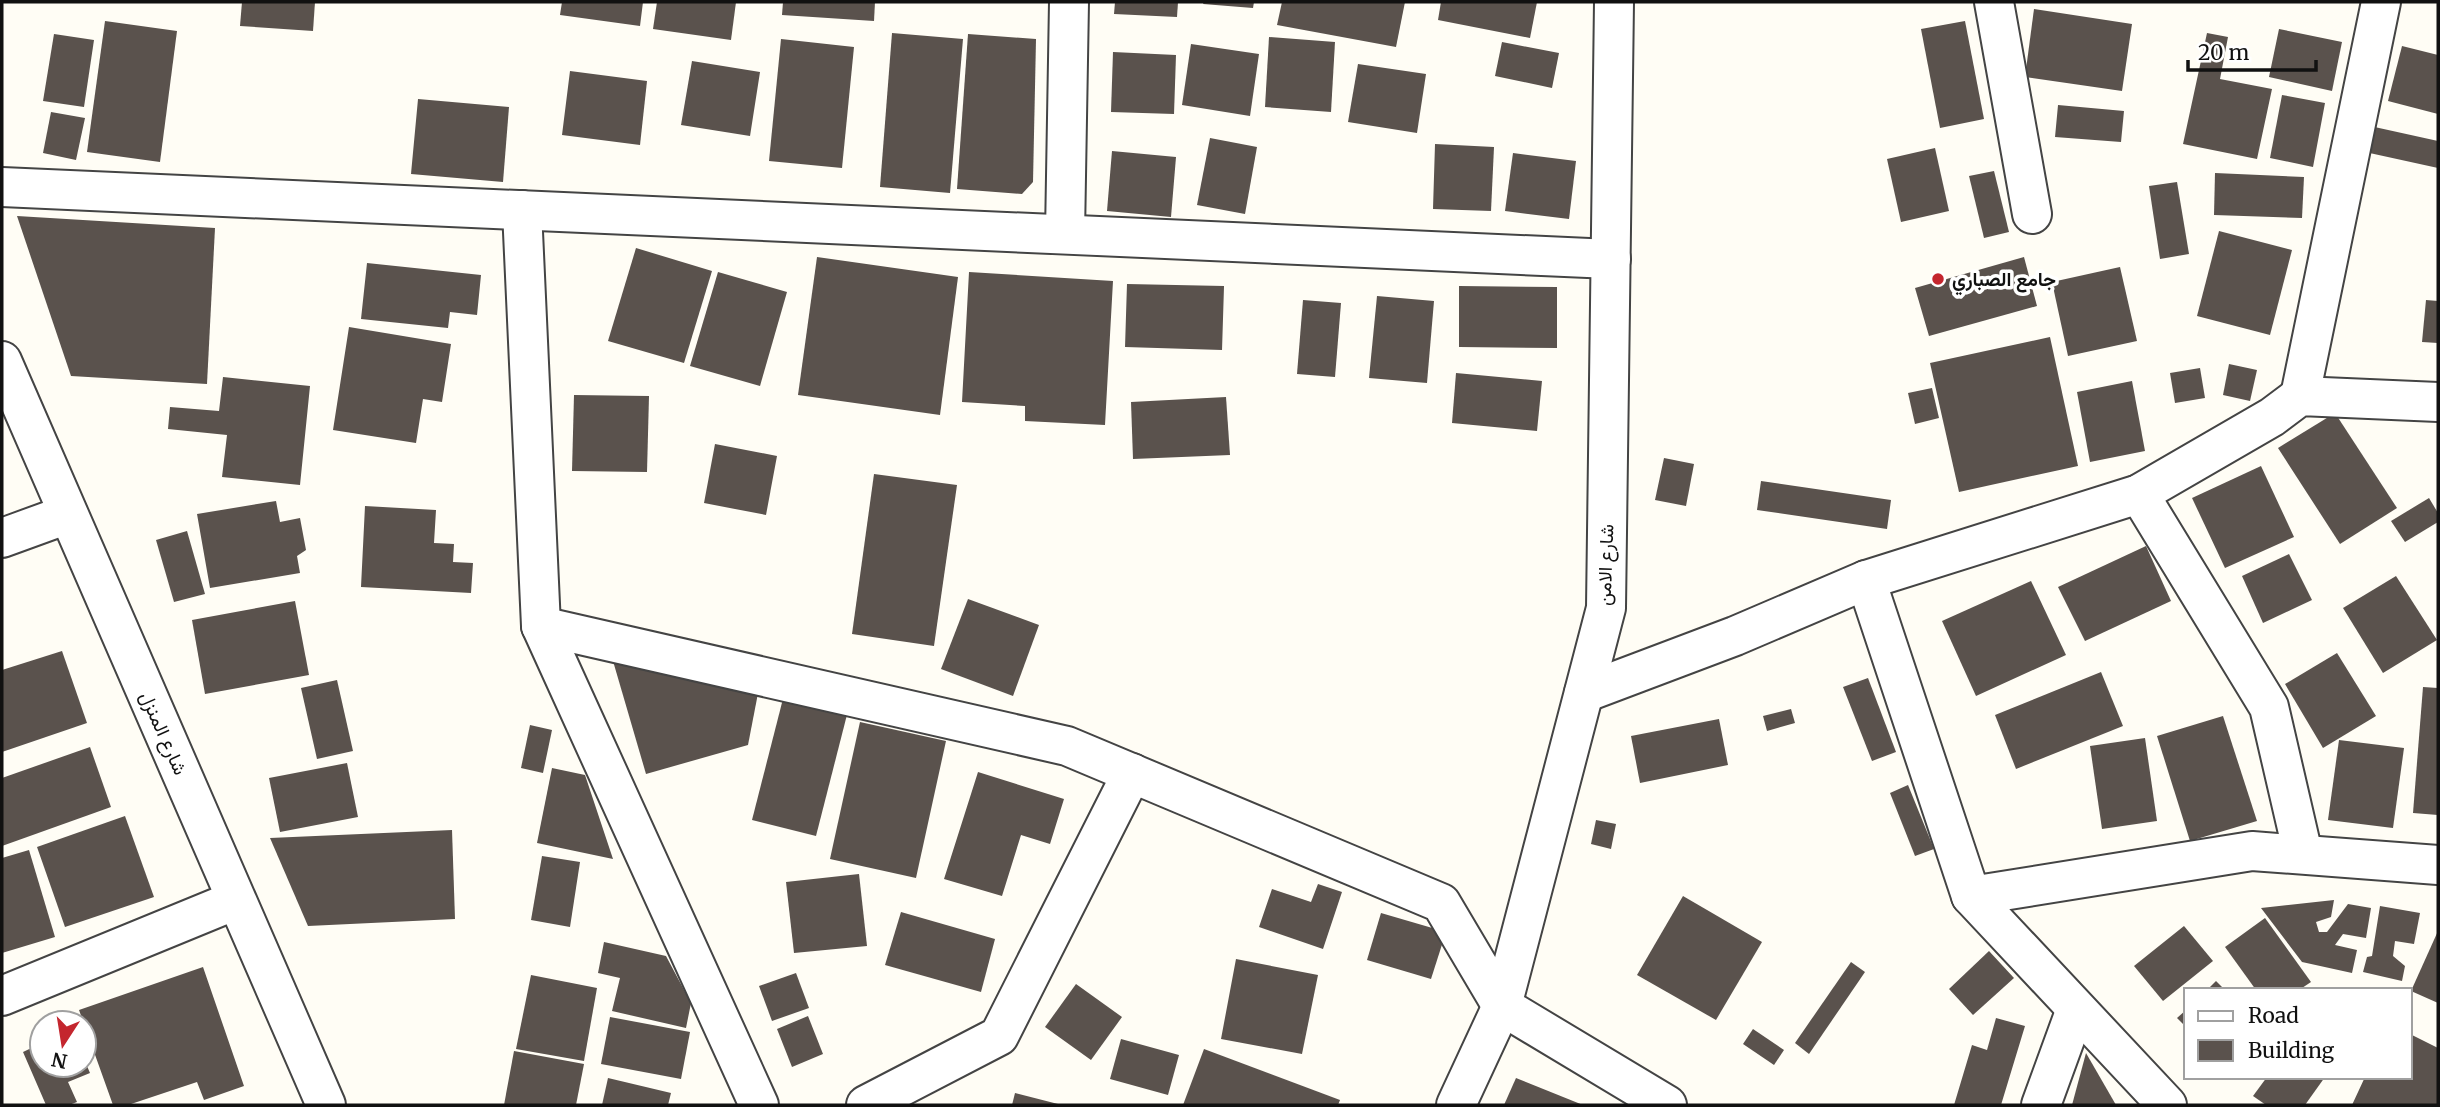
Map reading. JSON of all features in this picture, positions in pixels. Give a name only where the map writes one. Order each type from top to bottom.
[{"type":"street","points":[[1065,234],[1069,2]]},
{"type":"street","name":"شارع الامن","points":[[1457,1105],[1502,1006],[1606,608],[1614,2]]},
{"type":"street","points":[[1994,2],[2032,214]]},
{"type":"street","points":[[2300,396],[2381,2]]},
{"type":"street","points":[[2,187],[1611,259]]},
{"type":"street","points":[[522,211],[541,626],[758,1105]]},
{"type":"street","name":"شارع المنزل","points":[[2,361],[326,1105]]},
{"type":"street","points":[[1584,693],[1735,636],[1866,580],[2138,494],[2272,417],[2300,396],[2438,402]]},
{"type":"street","points":[[2138,494],[2269,707],[2303,854]]},
{"type":"street","points":[[2,538],[68,513]]},
{"type":"street","points":[[1866,580],[1971,896],[2167,1105]]},
{"type":"street","points":[[541,626],[1067,746],[1441,903],[1502,1006],[1667,1105]]},
{"type":"street","points":[[866,1105],[999,1036],[1132,774]]},
{"type":"street","points":[[1971,896],[2252,851],[2438,864]]},
{"type":"street","points":[[2,996],[236,900]]},
{"type":"street","points":[[2041,1105],[2076,1009]]},
{"type":"building","points":[[242,2],[315,2],[313,31],[240,26]]},
{"type":"building","points":[[562,2],[643,2],[640,26],[560,15]]},
{"type":"building","points":[[657,2],[736,2],[731,40],[653,29]]},
{"type":"building","points":[[783,2],[875,2],[874,21],[782,15]]},
{"type":"building","points":[[1115,2],[1178,2],[1177,17],[1114,14]]},
{"type":"building","points":[[1254,2],[1253,8],[1203,4]]},
{"type":"building","points":[[1282,2],[1405,2],[1396,47],[1277,25]]},
{"type":"building","points":[[1441,2],[1537,2],[1530,38],[1438,20]]},
{"type":"building","points":[[2034,9],[2132,24],[2122,91],[2025,77]]},
{"type":"building","points":[[105,21],[177,31],[160,162],[87,152]]},
{"type":"building","points":[[1965,21],[1984,119],[1940,128],[1921,29]]},
{"type":"building","points":[[2279,29],[2342,42],[2332,91],[2269,77]]},
{"type":"building","points":[[892,33],[963,39],[950,193],[880,187]]},
{"type":"building","points":[[2207,33],[2228,37],[2220,79],[2272,89],[2257,159],[2183,144]]},
{"type":"building","points":[[54,34],[94,40],[84,107],[43,101]]},
{"type":"building","points":[[968,34],[1036,39],[1033,182],[1022,194],[957,189]]},
{"type":"building","points":[[1269,37],[1335,42],[1331,112],[1265,107]]},
{"type":"building","points":[[781,39],[854,47],[842,168],[769,161]]},
{"type":"building","points":[[1502,42],[1559,53],[1552,88],[1495,76]]},
{"type":"building","points":[[1191,44],[1259,54],[1250,116],[1182,105]]},
{"type":"building","points":[[2402,46],[2438,55],[2438,114],[2388,101]]},
{"type":"building","points":[[1113,52],[1176,55],[1174,114],[1111,112]]},
{"type":"building","points":[[692,61],[760,72],[750,136],[681,125]]},
{"type":"building","points":[[1358,64],[1426,74],[1417,133],[1348,122]]},
{"type":"building","points":[[570,71],[647,81],[640,145],[562,135]]},
{"type":"building","points":[[2282,95],[2325,103],[2313,167],[2270,158]]},
{"type":"building","points":[[418,99],[509,107],[503,182],[411,174]]},
{"type":"building","points":[[2058,105],[2124,111],[2121,142],[2055,137]]},
{"type":"building","points":[[51,112],[85,118],[76,160],[43,153]]},
{"type":"building","points":[[2370,126],[2438,141],[2438,168],[2365,152]]},
{"type":"building","points":[[1210,138],[1257,147],[1245,214],[1197,205]]},
{"type":"building","points":[[1435,144],[1494,147],[1491,211],[1433,209]]},
{"type":"building","points":[[1935,148],[1949,211],[1901,222],[1887,159]]},
{"type":"building","points":[[1112,151],[1176,157],[1171,217],[1107,211]]},
{"type":"building","points":[[1513,153],[1576,161],[1569,219],[1505,211]]},
{"type":"building","points":[[1994,171],[2009,232],[1984,238],[1969,176]]},
{"type":"building","points":[[2215,173],[2304,177],[2302,218],[2214,215]]},
{"type":"building","points":[[2177,182],[2189,254],[2160,259],[2149,186]]},
{"type":"building","points":[[17,216],[215,228],[207,384],[71,376]]},
{"type":"building","points":[[2219,231],[2292,250],[2270,335],[2197,316]]},
{"type":"building","points":[[636,248],[712,271],[684,363],[608,341]]},
{"type":"building","points":[[817,257],[958,277],[940,415],[798,395]]},
{"type":"building","points":[[2024,257],[2037,306],[1929,336],[1915,288]]},
{"type":"building","points":[[367,263],[481,275],[477,315],[450,312],[448,328],[361,319]]},
{"type":"building","points":[[2120,267],[2137,341],[2068,356],[2052,282]]},
{"type":"building","points":[[718,272],[787,292],[760,386],[690,366]]},
{"type":"building","points":[[969,272],[1113,281],[1105,425],[1025,421],[1025,406],[962,402]]},
{"type":"building","points":[[1127,284],[1224,286],[1222,350],[1125,347]]},
{"type":"building","points":[[1459,286],[1557,287],[1557,348],[1459,347]]},
{"type":"building","points":[[1377,296],[1434,301],[1427,383],[1369,378]]},
{"type":"building","points":[[1303,300],[1341,303],[1335,377],[1297,374]]},
{"type":"building","points":[[2426,300],[2438,301],[2438,343],[2422,342]]},
{"type":"building","points":[[349,327],[451,344],[442,402],[423,399],[416,443],[333,430]]},
{"type":"building","points":[[2050,337],[2078,466],[1959,492],[1930,363]]},
{"type":"building","points":[[2229,364],[2257,370],[2250,401],[2223,395]]},
{"type":"building","points":[[2200,368],[2205,398],[2175,403],[2170,373]]},
{"type":"building","points":[[1456,373],[1542,381],[1537,431],[1452,423]]},
{"type":"building","points":[[223,377],[310,386],[300,485],[222,477],[227,435],[168,429],[170,407],[219,411]]},
{"type":"building","points":[[2132,381],[2145,451],[2090,462],[2077,392]]},
{"type":"building","points":[[1932,388],[1939,418],[1915,424],[1908,393]]},
{"type":"building","points":[[574,395],[649,396],[647,472],[572,471]]},
{"type":"building","points":[[1226,397],[1230,455],[1133,459],[1131,402]]},
{"type":"building","points":[[2335,413],[2397,508],[2340,544],[2278,448]]},
{"type":"building","points":[[715,444],[777,456],[766,515],[704,503]]},
{"type":"building","points":[[1664,458],[1694,464],[1686,506],[1655,500]]},
{"type":"building","points":[[2261,466],[2294,537],[2225,568],[2192,498]]},
{"type":"building","points":[[874,474],[957,485],[934,646],[852,634]]},
{"type":"building","points":[[1761,481],[1891,500],[1887,529],[1757,510]]},
{"type":"building","points":[[2429,498],[2438,513],[2438,522],[2405,542],[2391,521]]},
{"type":"building","points":[[276,501],[280,522],[300,518],[306,550],[297,556],[300,573],[210,588],[197,514]]},
{"type":"building","points":[[365,506],[436,510],[434,543],[454,544],[453,562],[473,563],[471,593],[361,587]]},
{"type":"building","points":[[187,531],[205,594],[174,602],[156,540]]},
{"type":"building","points":[[2146,546],[2171,601],[2085,641],[2058,587]]},
{"type":"building","points":[[2289,554],[2312,600],[2263,623],[2242,576]]},
{"type":"building","points":[[2396,576],[2437,640],[2383,673],[2343,608]]},
{"type":"building","points":[[2031,581],[2066,655],[1976,696],[1942,621]]},
{"type":"building","points":[[968,599],[1039,625],[1013,696],[941,669]]},
{"type":"building","points":[[295,601],[309,675],[205,694],[192,620]]},
{"type":"building","points":[[62,651],[87,723],[2,752],[2,670]]},
{"type":"building","points":[[2337,653],[2376,716],[2323,748],[2285,684]]},
{"type":"building","points":[[613,661],[759,688],[748,745],[646,774]]},
{"type":"building","points":[[2101,672],[2123,726],[2016,769],[1995,715]]},
{"type":"building","points":[[1868,678],[1896,752],[1872,761],[1843,687]]},
{"type":"building","points":[[337,680],[353,751],[317,759],[301,688]]},
{"type":"building","points":[[786,687],[850,703],[816,836],[752,820]]},
{"type":"building","points":[[2423,687],[2438,688],[2438,815],[2413,813]]},
{"type":"building","points":[[1791,709],[1795,723],[1767,731],[1763,716]]},
{"type":"building","points":[[2223,716],[2257,821],[2190,841],[2157,736]]},
{"type":"building","points":[[1719,719],[1728,765],[1640,783],[1631,736]]},
{"type":"building","points":[[860,722],[946,741],[916,878],[830,859]]},
{"type":"building","points":[[530,725],[552,730],[543,773],[521,768]]},
{"type":"building","points":[[2145,738],[2157,821],[2102,829],[2090,746]]},
{"type":"building","points":[[2339,740],[2404,748],[2393,828],[2328,820]]},
{"type":"building","points":[[90,747],[111,807],[2,846],[2,778]]},
{"type":"building","points":[[347,763],[358,817],[280,832],[269,778]]},
{"type":"building","points":[[552,768],[585,775],[613,859],[537,843]]},
{"type":"building","points":[[978,772],[1064,799],[1050,844],[1021,835],[1002,896],[944,879]]},
{"type":"building","points":[[1908,785],[1934,849],[1915,856],[1890,793]]},
{"type":"building","points":[[125,816],[154,897],[65,927],[37,847]]},
{"type":"building","points":[[1596,820],[1616,824],[1611,849],[1591,844]]},
{"type":"building","points":[[452,830],[455,919],[308,926],[270,838]]},
{"type":"building","points":[[29,850],[55,937],[2,953],[2,858]]},
{"type":"building","points":[[542,856],[580,862],[570,927],[531,920]]},
{"type":"building","points":[[859,874],[867,946],[794,953],[786,882]]},
{"type":"building","points":[[1318,884],[1342,892],[1323,949],[1259,927],[1272,889],[1311,902]]},
{"type":"building","points":[[1683,896],[1762,942],[1716,1020],[1637,975]]},
{"type":"building","points":[[2334,900],[2331,917],[2316,922],[2319,932],[2327,932],[2348,904],[2371,908],[2366,938],[2343,934],[2335,945],[2357,950],[2352,973],[2302,962],[2261,908]]},
{"type":"building","points":[[2380,906],[2420,913],[2414,944],[2395,941],[2393,956],[2405,966],[2402,981],[2363,972],[2367,957],[2372,956]]},
{"type":"building","points":[[901,912],[995,939],[981,992],[885,965]]},
{"type":"building","points":[[1381,913],[1446,932],[1431,979],[1367,960]]},
{"type":"building","points":[[2265,918],[2311,982],[2302,988],[2255,988],[2225,947]]},
{"type":"building","points":[[2184,926],[2213,961],[2163,1001],[2134,966]]},
{"type":"building","points":[[2438,931],[2438,1003],[2412,991]]},
{"type":"building","points":[[604,942],[666,956],[691,1003],[686,1028],[612,1011],[620,978],[598,973]]},
{"type":"building","points":[[1989,951],[2014,978],[1973,1015],[1949,989]]},
{"type":"building","points":[[1236,959],[1318,975],[1302,1054],[1221,1039]]},
{"type":"building","points":[[1851,962],[1865,972],[1809,1054],[1795,1043]]},
{"type":"building","points":[[203,967],[244,1086],[204,1100],[197,1082],[128,1105],[113,1105],[98,1063],[98,1009],[82,1009]]},
{"type":"building","points":[[796,973],[809,1008],[772,1021],[759,986]]},
{"type":"building","points":[[531,975],[597,988],[584,1061],[516,1049]]},
{"type":"building","points":[[2216,981],[2223,988],[2209,988]]},
{"type":"building","points":[[1076,984],[1122,1017],[1091,1060],[1045,1027]]},
{"type":"building","points":[[2184,1012],[2184,1025],[2177,1018]]},
{"type":"building","points":[[808,1016],[823,1054],[792,1067],[777,1029]]},
{"type":"building","points":[[610,1017],[690,1032],[681,1079],[601,1064]]},
{"type":"building","points":[[1996,1018],[2025,1026],[2001,1105],[1954,1105],[1972,1045],[1987,1050]]},
{"type":"building","points":[[1753,1029],[1784,1050],[1774,1065],[1743,1044]]},
{"type":"building","points":[[2412,1035],[2438,1048],[2438,1105],[2352,1105],[2364,1079],[2412,1079]]},
{"type":"building","points":[[1121,1039],[1179,1055],[1168,1095],[1110,1079]]},
{"type":"building","points":[[1204,1049],[1340,1100],[1338,1105],[1183,1105]]},
{"type":"building","points":[[28,1050],[28,1064],[23,1052]]},
{"type":"building","points":[[514,1051],[584,1064],[576,1105],[504,1105]]},
{"type":"building","points":[[2086,1053],[2116,1105],[2072,1105]]},
{"type":"building","points":[[608,1078],[671,1093],[668,1105],[602,1105]]},
{"type":"building","points":[[1516,1078],[1583,1105],[1504,1105]]},
{"type":"building","points":[[35,1079],[75,1079],[68,1082],[77,1102],[69,1105],[46,1105]]},
{"type":"building","points":[[2266,1079],[2324,1079],[2305,1105],[2266,1105],[2253,1096]]},
{"type":"building","points":[[1015,1093],[1058,1104],[1012,1105]]},
{"type":"place","name":"جامع الصباري","points":[[1938,279]]}]
